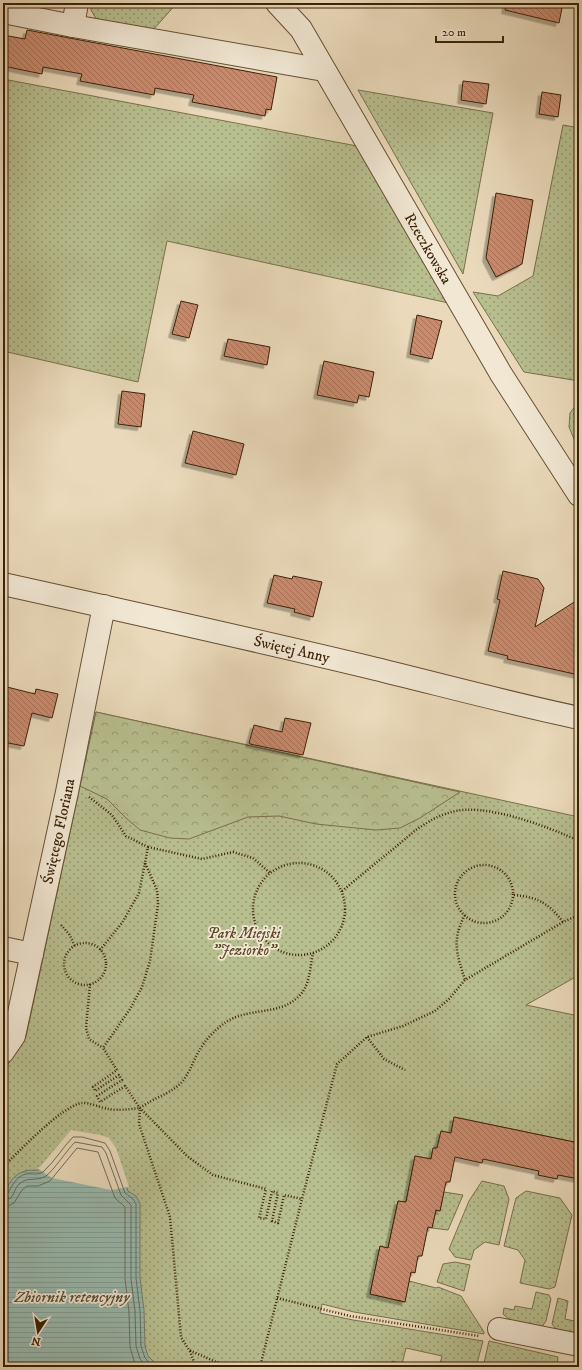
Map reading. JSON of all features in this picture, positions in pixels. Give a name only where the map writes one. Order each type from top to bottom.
[{"type":"street","points":[[73,26],[77,3]]},
{"type":"street","name":"Rzeczkowska","points":[[277,3],[301,29],[501,374],[579,495]]},
{"type":"street","points":[[3,12],[73,26],[324,70]]},
{"type":"street","name":"Świętej Anny","points":[[3,584],[367,667],[579,718]]},
{"type":"street","name":"Świętego Floriana","points":[[3,1052],[14,1036],[67,792],[104,606]]},
{"type":"street","points":[[3,948],[32,954]]},
{"type":"street","points":[[490,1333],[579,1345]]},
{"type":"path","points":[[67,792],[90,797],[112,815],[126,836],[148,847],[202,859],[233,852],[253,858],[270,873]]},
{"type":"path","points":[[342,891],[416,830],[428,822],[453,811],[466,810],[493,812],[553,829],[579,841]]},
{"type":"path","points":[[100,950],[122,923],[140,893],[148,847]]},
{"type":"path","points":[[103,1048],[142,987],[150,960],[156,928],[158,904],[157,890],[145,863]]},
{"type":"path","points":[[296,863],[310,864],[324,870],[334,879],[342,891],[346,906],[344,922],[337,936],[326,946],[313,953],[300,956],[287,954],[275,949],[265,941],[258,931],[253,919],[252,906],[255,894],[261,882],[270,873],[282,866],[296,863]]},
{"type":"path","points":[[480,864],[491,865],[500,869],[508,876],[514,895],[506,914],[498,920],[488,923],[478,922],[468,918],[461,911],[456,902],[455,892],[457,882],[463,874],[471,867],[480,864]]},
{"type":"path","points":[[514,895],[528,896],[543,902],[556,913],[563,922]]},
{"type":"path","points":[[465,915],[459,925],[456,936],[458,959],[465,980]]},
{"type":"path","points":[[260,1367],[337,1064],[367,1037],[403,1026],[435,1011],[449,999],[465,980],[563,922],[579,915]]},
{"type":"path","points":[[80,943],[88,943],[96,946],[100,950],[106,959],[106,967],[103,975],[98,981],[82,985],[74,982],[68,977],[64,969],[64,961],[67,953],[72,947],[80,943]]},
{"type":"path","points":[[3,1168],[26,1144],[67,1110],[82,1103],[108,1109],[120,1110],[140,1108],[148,1101],[171,1090],[185,1078],[200,1049],[210,1035],[226,1022],[240,1015],[271,1011],[286,1005],[299,996],[308,982],[313,953]]},
{"type":"path","points":[[90,984],[86,1028],[89,1039],[103,1048],[116,1070],[92,1087],[95,1091],[119,1075],[122,1080],[97,1096],[100,1102],[125,1086],[140,1108],[187,1156],[213,1175],[266,1190],[260,1218],[266,1219],[272,1191],[278,1193],[272,1221],[278,1223],[284,1194],[302,1199]]},
{"type":"path","points":[[367,1037],[384,1059],[404,1070]]},
{"type":"path","points":[[140,1108],[139,1124],[170,1217],[181,1337],[190,1350],[196,1367]]},
{"type":"path","points":[[277,1298],[350,1316],[490,1333]]},
{"type":"path","points":[[190,1350],[216,1362],[239,1367]]},
{"type":"green space","points":[[92,3],[177,3],[152,31],[98,22],[91,10]]},
{"type":"green space","points":[[3,79],[357,146],[453,304],[167,241],[138,382],[3,351]]},
{"type":"green space","points":[[358,90],[493,113],[463,274]]},
{"type":"green space","points":[[563,125],[579,128],[579,381],[524,372],[473,292],[498,296],[533,276]]},
{"type":"green space","points":[[579,401],[579,451],[569,427],[570,413]]},
{"type":"green space","name":"Park Miejski \"Jeziorko\"","points":[[96,712],[579,817],[579,975],[526,1005],[579,1016],[579,1143],[454,1117],[451,1133],[441,1131],[437,1148],[433,1148],[431,1159],[415,1156],[406,1202],[398,1201],[388,1248],[380,1247],[370,1294],[404,1302],[409,1281],[436,1288],[438,1287],[461,1296],[484,1334],[354,1312],[322,1304],[320,1313],[353,1320],[483,1341],[476,1367],[439,1367],[442,1356],[406,1348],[402,1364],[392,1361],[391,1367],[3,1367],[3,1072],[26,1037]]},
{"type":"green space","points":[[96,712],[460,792],[420,818],[400,828],[376,830],[316,824],[279,816],[248,817],[189,839],[170,838],[140,830],[107,799],[80,786]]},
{"type":"green space","points":[[482,1181],[504,1186],[509,1199],[499,1245],[485,1242],[474,1250],[471,1260],[455,1257],[449,1249],[469,1201]]},
{"type":"green space","points":[[526,1191],[560,1198],[572,1215],[555,1287],[549,1289],[520,1283],[525,1260],[518,1250],[504,1246],[516,1198]]},
{"type":"green space","points":[[444,1192],[463,1195],[448,1230],[432,1228],[436,1210],[440,1211]]},
{"type":"green space","points":[[455,1262],[470,1265],[464,1291],[437,1282],[443,1264]]},
{"type":"green space","points":[[536,1292],[549,1295],[551,1299],[546,1321],[541,1328],[512,1322],[503,1314],[504,1308],[514,1310],[515,1306],[532,1309]]},
{"type":"green space","points":[[558,1298],[568,1301],[565,1319],[579,1322],[579,1334],[556,1329],[552,1324]]},
{"type":"green space","points":[[489,1341],[558,1357],[557,1367],[501,1367],[491,1365],[490,1367],[483,1367]]},
{"type":"water","name":"Zbiornik retencyjny","points":[[117,1159],[128,1191],[136,1196],[140,1203],[140,1278],[144,1310],[145,1346],[148,1356],[159,1367],[3,1367],[3,1195],[7,1187],[11,1180],[21,1172]]},
{"type":"pier","points":[[71,1130],[109,1138],[116,1148],[129,1187],[111,1190],[52,1178],[37,1168],[40,1167]]},
{"type":"building","points":[[506,3],[563,3],[559,23],[505,10]]},
{"type":"building","points":[[27,30],[277,77],[271,110],[266,109],[265,116],[192,102],[194,95],[155,88],[154,95],[80,81],[82,74],[43,67],[42,74],[3,66],[3,35],[25,39]]},
{"type":"building","points":[[463,81],[489,84],[486,104],[461,100]]},
{"type":"building","points":[[542,92],[561,95],[558,117],[539,114]]},
{"type":"building","points":[[496,193],[533,200],[522,264],[496,277],[486,258]]},
{"type":"building","points":[[181,301],[198,305],[189,338],[172,334]]},
{"type":"building","points":[[417,315],[442,321],[432,359],[410,354]]},
{"type":"building","points":[[228,339],[270,347],[267,365],[224,356]]},
{"type":"building","points":[[324,361],[374,372],[369,397],[359,395],[357,403],[317,395]]},
{"type":"building","points":[[122,391],[145,394],[141,427],[118,424]]},
{"type":"building","points":[[193,431],[244,444],[236,475],[185,463]]},
{"type":"building","points":[[503,571],[538,579],[544,588],[535,627],[579,599],[579,675],[507,659],[508,656],[488,651],[500,600],[497,599]]},
{"type":"building","points":[[274,575],[292,579],[293,576],[322,582],[313,617],[294,612],[295,609],[267,603]]},
{"type":"building","points":[[3,686],[35,694],[36,689],[58,694],[52,718],[32,713],[24,746],[3,742]]},
{"type":"building","points":[[285,718],[311,723],[303,755],[249,743],[254,725],[282,732]]},
{"type":"building","points":[[454,1117],[579,1143],[579,1179],[558,1175],[557,1179],[538,1175],[539,1171],[483,1159],[482,1163],[455,1157],[450,1182],[446,1182],[440,1211],[436,1210],[432,1228],[428,1227],[422,1256],[418,1256],[415,1273],[411,1272],[405,1302],[370,1294],[380,1246],[388,1248],[398,1201],[406,1202],[415,1156],[431,1159],[433,1148],[437,1148],[441,1131],[451,1133]]}]
